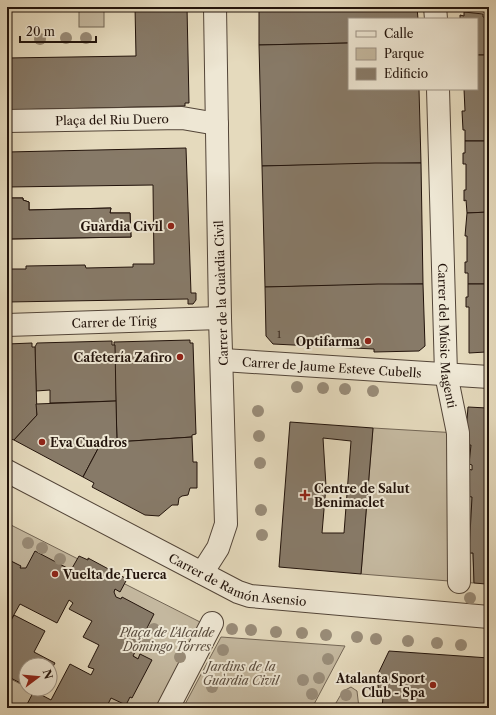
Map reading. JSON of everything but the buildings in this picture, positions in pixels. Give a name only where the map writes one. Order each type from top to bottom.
[{"type":"street","name":"Carrer de la Guàrdia Civil","points":[[202,573],[218,548],[226,524],[220,318],[215,7]]},
{"type":"street","points":[[435,7],[436,18]]},
{"type":"street","name":"Carrer del Músic Magenti","points":[[438,90],[446,374],[458,433],[459,582]]},
{"type":"street","name":"Plaça del Riu Duero","points":[[7,121],[182,118],[217,124]]},
{"type":"street","name":"Carrer de Tírig","points":[[7,325],[220,318]]},
{"type":"street","name":"Carrer de Jaume Esteve Cubells","points":[[222,360],[489,377]]},
{"type":"street","name":"Carrer de Ramón Asensio","points":[[7,471],[202,573],[250,596],[489,617]]},
{"type":"street","points":[[168,708],[212,623]]},
{"type":"green space","points":[[79,7],[104,7],[104,27],[79,27]]},
{"type":"green space","points":[[373,428],[458,433],[465,444],[471,445],[467,496],[472,497],[469,553],[473,553],[474,583],[361,574]]},
{"type":"green space","points":[[7,523],[82,561],[74,578],[29,576],[7,565]]},
{"type":"green space","name":"Plaça de l'Alcalde Domingo Torres","points":[[119,581],[206,625],[163,708],[99,708],[144,662],[128,653],[111,598]]},
{"type":"green space","name":"Jardins de la Guàrdia Civil","points":[[221,637],[345,646],[312,708],[183,708]]},
{"type":"green space","points":[[7,677],[18,683],[18,697],[37,697],[31,708],[7,708]]},
{"type":"green space","points":[[351,687],[357,691],[359,708],[333,708],[343,691]]},
{"type":"place","name":"Guàrdia Civil","points":[[171,226]]},
{"type":"place","name":"Optifarma","points":[[368,341]]},
{"type":"place","name":"Cafetería Zafiro","points":[[180,357]]},
{"type":"place","name":"Eva Cuadros","points":[[42,442]]},
{"type":"place","name":"Centre de Salut Benimaclet","points":[[305,495]]},
{"type":"place","name":"Vuelta de Tuerca","points":[[55,574]]},
{"type":"place","name":"Atalanta Sport Club - Spa","points":[[433,685]]}]
